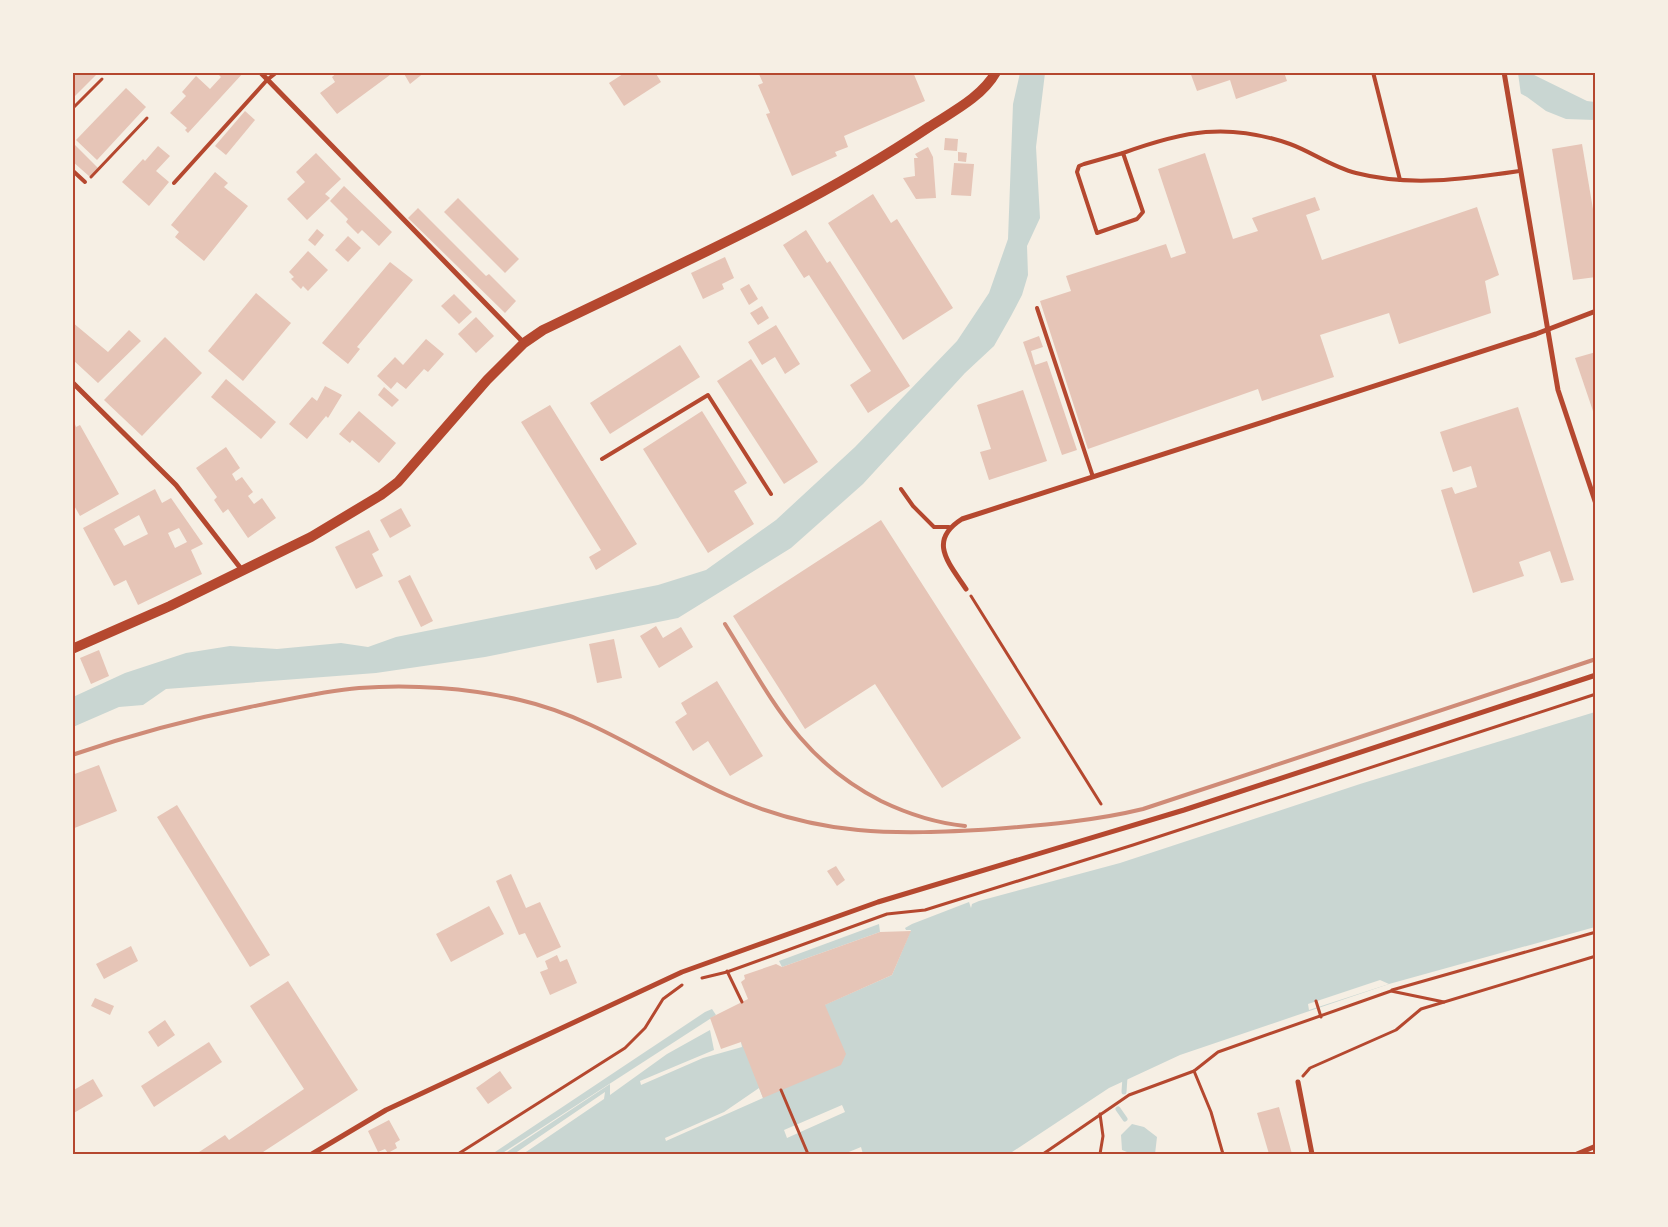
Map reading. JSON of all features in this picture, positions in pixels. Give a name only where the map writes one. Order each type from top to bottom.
[{"type":"main road","points":[[72,649],[178,602],[354,513],[398,482],[487,380],[524,343],[543,330],[729,242],[821,194],[911,139],[977,95],[996,72]]},
{"type":"street","points":[[260,72],[524,343]]},
{"type":"street","points":[[1504,72],[1519,171],[1558,390],[1596,504]]},
{"type":"street","points":[[966,590],[945,557],[943,542],[949,527],[962,519],[1536,334],[1596,311]]},
{"type":"street","points":[[72,382],[176,485],[242,570]]},
{"type":"street","points":[[312,1154],[386,1110],[673,976],[710,962],[878,902],[1184,810],[1596,675]]},
{"type":"street","points":[[1298,1082],[1312,1154]]},
{"type":"street","points":[[1577,1154],[1596,1146]]},
{"type":"lane","points":[[174,183],[267,80],[277,72]]},
{"type":"lane","points":[[1373,72],[1400,180]]},
{"type":"lane","points":[[1123,153],[1143,212],[1137,219],[1097,233],[1077,172],[1079,166],[1123,153],[1157,140],[1210,130],[1254,134],[1291,145],[1329,164],[1356,173],[1400,180],[1464,180],[1519,171]]},
{"type":"lane","points":[[72,170],[85,182]]},
{"type":"lane","points":[[1037,308],[1093,477]]},
{"type":"lane","points":[[602,459],[708,395],[771,494]]},
{"type":"lane","points":[[900,489],[913,506],[934,527],[949,527]]},
{"type":"path","points":[[72,109],[102,80]]},
{"type":"path","points":[[85,182],[147,118]]},
{"type":"path","points":[[966,590],[1101,804]]},
{"type":"path","points":[[696,979],[728,972],[887,914],[925,910],[1124,848],[1596,694]]},
{"type":"path","points":[[1043,1154],[1129,1095],[1194,1071],[1218,1052],[1391,991],[1596,932]]},
{"type":"path","points":[[1298,1082],[1310,1068],[1396,1030],[1421,1009],[1596,956]]},
{"type":"path","points":[[728,972],[742,1002]]},
{"type":"path","points":[[458,1154],[625,1048],[645,1028],[663,999],[688,981]]},
{"type":"path","points":[[1391,991],[1444,1002]]},
{"type":"path","points":[[1316,1001],[1321,1017]]},
{"type":"path","points":[[1194,1071],[1211,1112],[1223,1154]]},
{"type":"path","points":[[780,1090],[808,1154]]},
{"type":"path","points":[[1100,1114],[1103,1136],[1100,1154]]},
{"type":"shaded area","points":[[1020,73],[1045,73],[1036,147],[1040,218],[1027,246],[1028,275],[1022,295],[994,346],[965,373],[863,484],[791,548],[678,618],[485,657],[376,673],[166,689],[143,705],[119,707],[73,727],[73,697],[125,673],[186,653],[230,646],[277,649],[341,643],[368,647],[396,637],[658,585],[706,570],[776,520],[855,447],[957,341],[989,293],[1008,239],[1013,104]]},
{"type":"shaded area","points":[[1484,73],[1530,73],[1587,101],[1595,102],[1595,120],[1566,119],[1546,111],[1527,97]]},
{"type":"shaded area","points":[[1595,712],[1595,927],[1389,984],[1180,1055],[1109,1088],[1009,1154],[863,1154],[861,1147],[844,1154],[523,1154],[604,1099],[605,1092],[514,1154],[504,1154],[610,1084],[610,1095],[667,1054],[710,1030],[714,1050],[640,1081],[641,1085],[703,1058],[742,1047],[741,1042],[892,975],[911,930],[906,930],[905,928],[912,924],[969,902],[971,908],[972,904],[979,901],[1120,863],[1360,784]],"holes":[[[759,1088],[763,1098],[666,1141],[665,1138],[724,1112]],[[842,1105],[845,1112],[787,1138],[784,1130]]]},
{"type":"shaded area","points":[[879,924],[880,932],[782,967],[779,961]]},
{"type":"shaded area","points":[[712,1009],[716,1015],[501,1154],[492,1154],[705,1012]]},
{"type":"shaded area","points":[[1132,1124],[1144,1127],[1157,1137],[1155,1154],[1124,1154],[1127,1152],[1122,1150],[1121,1135]]},
{"type":"pier","points":[[1486,73],[1518,73],[1521,95],[1487,76]]},
{"type":"pier","points":[[1380,980],[1389,984],[1309,1010],[1308,1004]]},
{"type":"building","points":[[72,72],[99,72],[72,99]]},
{"type":"building","points":[[216,72],[244,72],[188,133],[185,130],[187,128],[170,113],[186,96],[182,92],[196,76],[210,89],[221,77]]},
{"type":"building","points":[[338,72],[394,72],[337,114],[320,93],[335,82],[332,77]]},
{"type":"building","points":[[403,72],[425,72],[410,84]]},
{"type":"building","points":[[626,72],[655,72],[661,82],[624,106],[609,83]]},
{"type":"building","points":[[758,72],[913,72],[925,101],[844,136],[848,147],[835,152],[837,156],[792,176],[766,114],[770,113],[758,85],[763,83]]},
{"type":"building","points":[[1190,72],[1284,72],[1287,81],[1236,99],[1230,80],[1197,91]]},
{"type":"building","points":[[126,88],[146,107],[97,160],[76,140]]},
{"type":"building","points":[[245,111],[255,120],[226,155],[215,146]]},
{"type":"building","points":[[945,138],[958,139],[957,151],[944,150]]},
{"type":"building","points":[[72,142],[98,168],[90,177],[72,161]]},
{"type":"building","points":[[1582,144],[1596,227],[1596,277],[1573,280],[1552,149]]},
{"type":"building","points":[[158,146],[170,156],[156,171],[169,182],[149,206],[122,182]]},
{"type":"building","points":[[928,147],[933,157],[936,198],[916,199],[903,178],[915,176],[914,158],[918,158],[915,154]]},
{"type":"building","points":[[958,152],[967,153],[966,162],[958,161]]},
{"type":"building","points":[[316,153],[341,179],[325,194],[330,198],[307,220],[287,199],[305,182],[296,172]]},
{"type":"building","points":[[1205,153],[1233,239],[1258,231],[1252,218],[1315,197],[1320,210],[1306,215],[1322,260],[1477,207],[1499,275],[1485,281],[1491,313],[1399,344],[1389,313],[1320,335],[1334,377],[1262,401],[1258,389],[1088,449],[1040,301],[1071,291],[1066,276],[1166,244],[1171,258],[1186,253],[1158,169]]},
{"type":"building","points":[[954,163],[974,164],[971,196],[951,195]]},
{"type":"building","points":[[215,172],[228,183],[224,187],[248,206],[204,261],[175,237],[179,232],[171,225]]},
{"type":"building","points":[[344,186],[392,232],[379,246],[362,230],[358,234],[346,222],[348,219],[330,201]]},
{"type":"building","points":[[873,194],[891,223],[897,219],[953,308],[903,340],[828,223]]},
{"type":"building","points":[[458,198],[519,259],[505,273],[444,212]]},
{"type":"building","points":[[418,208],[486,276],[489,274],[516,301],[505,313],[408,218]]},
{"type":"building","points":[[317,229],[324,235],[315,246],[308,240]]},
{"type":"building","points":[[806,230],[827,263],[830,261],[910,386],[868,413],[850,385],[871,371],[809,275],[804,278],[783,245]]},
{"type":"building","points":[[348,236],[361,248],[348,262],[335,250]]},
{"type":"building","points":[[308,251],[328,270],[308,291],[303,286],[301,289],[291,279],[294,277],[289,272]]},
{"type":"building","points":[[725,257],[734,278],[722,284],[724,289],[703,299],[691,273]]},
{"type":"building","points":[[390,262],[413,280],[357,347],[360,349],[348,364],[322,343]]},
{"type":"building","points":[[749,284],[758,299],[749,305],[740,289]]},
{"type":"building","points":[[256,293],[291,323],[243,381],[208,351]]},
{"type":"building","points":[[454,294],[472,312],[459,324],[441,306]]},
{"type":"building","points":[[762,306],[769,318],[758,325],[750,313]]},
{"type":"building","points":[[476,317],[494,336],[476,353],[458,334]]},
{"type":"building","points":[[72,322],[108,352],[129,330],[141,341],[98,383],[72,359]]},
{"type":"building","points":[[776,325],[800,364],[785,374],[775,357],[762,365],[748,342]]},
{"type":"building","points":[[1039,336],[1043,347],[1031,351],[1035,365],[1047,361],[1077,450],[1062,455],[1023,342]]},
{"type":"building","points":[[165,337],[202,373],[142,436],[104,400]]},
{"type":"building","points":[[426,339],[444,354],[428,372],[424,369],[406,389],[397,382],[391,389],[377,376],[395,357],[403,365]]},
{"type":"building","points":[[680,345],[700,377],[610,434],[590,403]]},
{"type":"building","points":[[1596,352],[1596,417],[1595,417],[1575,358]]},
{"type":"building","points":[[751,359],[818,462],[784,484],[717,381]]},
{"type":"building","points":[[226,379],[276,422],[261,439],[211,397]]},
{"type":"building","points":[[325,386],[342,395],[328,418],[326,416],[307,439],[289,424],[312,397],[317,401]]},
{"type":"building","points":[[384,387],[399,400],[392,407],[378,395]]},
{"type":"building","points":[[1023,390],[1047,461],[989,480],[980,452],[991,449],[977,405]]},
{"type":"building","points":[[550,405],[637,544],[596,570],[589,557],[601,550],[521,422]]},
{"type":"building","points":[[1518,407],[1574,580],[1561,583],[1550,551],[1519,562],[1524,576],[1473,593],[1441,490],[1452,487],[1455,494],[1477,487],[1471,466],[1453,472],[1440,432]]},
{"type":"building","points":[[359,411],[396,443],[379,463],[352,440],[350,443],[339,434]]},
{"type":"building","points":[[702,411],[747,483],[734,491],[754,524],[708,553],[643,449]]},
{"type":"building","points":[[73,419],[76,427],[80,425],[119,494],[80,516],[72,502]]},
{"type":"building","points":[[226,447],[240,468],[232,474],[236,481],[242,477],[253,492],[248,496],[254,504],[262,498],[276,518],[248,538],[228,509],[223,513],[214,500],[217,497],[196,468]]},
{"type":"building","points":[[155,489],[162,503],[171,498],[203,544],[191,550],[202,574],[138,605],[126,580],[114,586],[83,528]],"holes":[[[139,515],[148,534],[124,546],[114,529]],[[179,528],[187,542],[175,548],[168,533]]]},
{"type":"building","points":[[401,508],[411,526],[390,538],[380,520]]},
{"type":"building","points":[[881,520],[1021,738],[942,788],[875,684],[805,729],[733,616]]},
{"type":"building","points":[[369,530],[379,550],[372,554],[383,576],[356,589],[335,547]]},
{"type":"building","points":[[410,575],[433,621],[421,627],[398,581]]},
{"type":"building","points":[[656,626],[663,638],[681,627],[693,647],[659,668],[640,636]]},
{"type":"building","points":[[614,639],[622,678],[597,683],[589,644]]},
{"type":"building","points":[[99,650],[109,676],[91,684],[80,658]]},
{"type":"building","points":[[717,681],[763,756],[730,776],[708,741],[693,751],[675,722],[687,714],[681,703]]},
{"type":"building","points":[[99,765],[117,811],[72,829],[72,775]]},
{"type":"building","points":[[177,805],[270,955],[250,967],[157,817]]},
{"type":"building","points":[[836,866],[845,880],[837,886],[827,871]]},
{"type":"building","points":[[511,874],[526,908],[540,902],[561,947],[537,958],[525,933],[519,935],[496,881]]},
{"type":"building","points":[[489,906],[504,934],[451,962],[436,934]]},
{"type":"building","points":[[911,931],[892,975],[825,1005],[846,1054],[841,1065],[763,1098],[741,1042],[721,1049],[710,1018],[748,999],[741,982],[745,979],[744,975],[776,964],[782,967],[880,932]]},
{"type":"building","points":[[131,946],[138,961],[104,979],[96,964]]},
{"type":"building","points":[[557,955],[560,962],[567,959],[577,983],[550,995],[540,972],[548,969],[545,961]]},
{"type":"building","points":[[288,981],[358,1090],[260,1154],[196,1154],[225,1135],[229,1140],[304,1089],[250,1006]]},
{"type":"building","points":[[95,998],[114,1006],[110,1015],[91,1006]]},
{"type":"building","points":[[165,1020],[175,1035],[158,1047],[148,1032]]},
{"type":"building","points":[[209,1042],[222,1062],[154,1107],[141,1086]]},
{"type":"building","points":[[500,1071],[512,1088],[488,1104],[476,1088]]},
{"type":"building","points":[[93,1079],[103,1096],[72,1114],[72,1091]]},
{"type":"building","points":[[1279,1107],[1292,1154],[1269,1154],[1257,1113]]},
{"type":"building","points":[[389,1120],[400,1140],[395,1143],[397,1148],[388,1153],[385,1149],[378,1152],[368,1131]]},
{"type":"waterway","points":[[1124,1092],[1125,1077]]},
{"type":"waterway","points":[[1118,1109],[1125,1119]]},
{"type":"railway","points":[[725,624],[773,702],[808,746],[829,766],[853,784],[891,806],[933,820],[965,826]]},
{"type":"railway","points":[[72,755],[183,722],[318,693],[379,687],[440,688],[481,692],[548,708],[600,729],[727,795],[761,809],[794,819],[826,826],[891,832],[994,829],[1088,820],[1143,809],[1596,659]]}]
